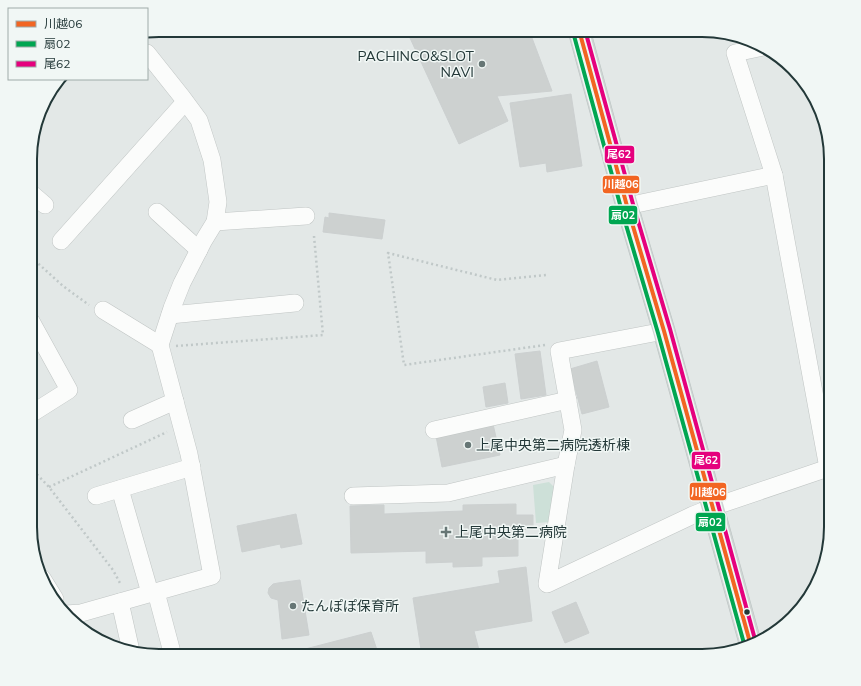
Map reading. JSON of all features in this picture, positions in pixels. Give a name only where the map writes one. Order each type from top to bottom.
[{"type":"main road","points":[[581,37],[749,639]]},
{"type":"street","points":[[754,49],[735,52],[774,175],[824,437]]},
{"type":"street","points":[[74,614],[81,613],[212,576],[192,467],[160,345],[182,283],[204,240],[216,222],[218,202],[212,160],[199,120],[148,54]]},
{"type":"street","points":[[61,241],[185,102]]},
{"type":"street","points":[[627,206],[774,175]]},
{"type":"street","points":[[37,198],[45,205]]},
{"type":"street","points":[[158,212],[199,250]]},
{"type":"street","points":[[216,222],[306,216]]},
{"type":"street","points":[[170,315],[295,303]]},
{"type":"street","points":[[103,310],[160,345]]},
{"type":"street","points":[[664,331],[559,351],[573,430],[566,465],[548,584],[693,515],[824,470]]},
{"type":"street","points":[[37,332],[69,390],[37,410]]},
{"type":"street","points":[[434,430],[568,400]]},
{"type":"street","points":[[132,420],[175,401]]},
{"type":"street","points":[[353,496],[448,493],[566,465]]},
{"type":"street","points":[[96,496],[192,467]]},
{"type":"street","points":[[120,489],[171,649]]},
{"type":"street","points":[[125,601],[130,646]]},
{"type":"path","points":[[546,275],[497,280],[388,253],[404,365],[550,344]]},
{"type":"path","points":[[49,486],[182,426]]},
{"type":"path","points":[[37,474],[49,486],[114,570],[125,601]]},
{"type":"green space","points":[[549,482],[554,487],[550,522],[536,523],[533,485]]},
{"type":"building","name":"PACHINCO&SLOT NAVI","points":[[532,37],[552,91],[497,96],[508,121],[459,144],[410,38]]},
{"type":"building","points":[[571,94],[582,166],[547,172],[546,163],[520,167],[510,103]]},
{"type":"building","points":[[329,213],[385,220],[382,239],[323,232],[325,217],[329,218]]},
{"type":"building","points":[[540,351],[546,395],[521,399],[515,354]]},
{"type":"building","points":[[597,361],[609,407],[582,414],[570,369]]},
{"type":"building","points":[[505,383],[508,403],[486,407],[483,387]]},
{"type":"building","name":"上尾中央第二病院透析棟","points":[[493,424],[500,455],[442,467],[436,436]]},
{"type":"building","points":[[516,504],[516,515],[533,515],[533,529],[518,530],[518,556],[482,557],[482,566],[453,567],[453,562],[426,563],[426,551],[351,553],[350,506],[384,505],[384,514],[463,511],[463,505]]},
{"type":"building","points":[[296,514],[302,544],[281,548],[280,544],[242,552],[237,526]]},
{"type":"building","points":[[526,567],[532,621],[474,631],[479,649],[421,649],[413,598],[500,583],[498,571]]},
{"type":"building","points":[[300,580],[309,635],[282,639],[278,600],[271,598],[268,593],[269,588],[273,584]]},
{"type":"building","points":[[576,602],[589,633],[565,643],[552,612]]},
{"type":"building","points":[[371,632],[377,649],[305,649]]},
{"type":"transit line","name":"扇02","points":[[574,37],[744,642]]},
{"type":"transit line","name":"川越06","points":[[581,37],[749,639]]},
{"type":"transit line","name":"尾62","points":[[587,37],[633,204],[670,329],[754,637]]},
{"type":"place","name":"PACHINCO&SLOT NAVI","points":[[482,64]]},
{"type":"place","name":"上尾中央第二病院透析棟","points":[[468,445]]},
{"type":"place","name":"上尾中央第二病院","points":[[446,532]]},
{"type":"place","name":"たんぽぽ保育所","points":[[293,606]]}]
